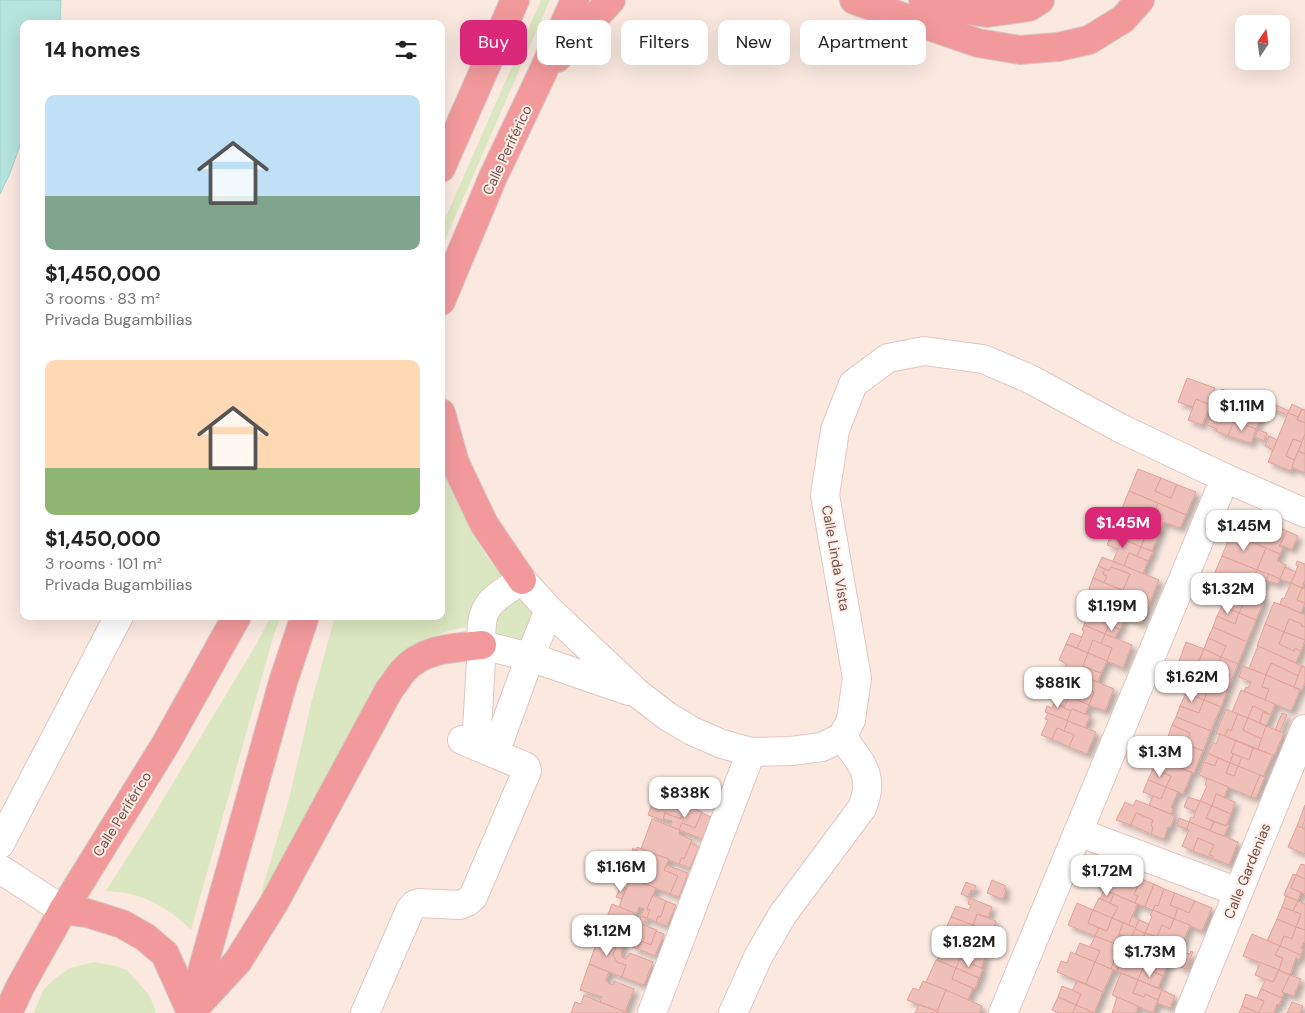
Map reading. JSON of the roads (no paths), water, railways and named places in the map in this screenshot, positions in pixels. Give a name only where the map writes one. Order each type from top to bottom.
[{"type":"highway","points":[[445,159],[515,0]]},
{"type":"highway","name":"Calle Periférico","points":[[445,292],[493,178],[575,0]]},
{"type":"highway","points":[[541,76],[611,0]]},
{"type":"highway","points":[[854,0],[978,42],[1020,50],[1058,48],[1089,40],[1123,18],[1140,0]]},
{"type":"highway","points":[[923,0],[943,8],[987,13],[1029,7],[1040,0]]},
{"type":"highway","points":[[445,427],[455,463],[484,524],[522,580]]},
{"type":"highway","name":"Calle Periférico","points":[[8,1013],[20,987],[63,910],[165,744],[235,620]]},
{"type":"highway","points":[[191,1012],[283,682],[304,620]]},
{"type":"highway","points":[[191,1012],[238,961],[274,903],[389,690],[403,671],[414,661],[426,654],[482,645]]},
{"type":"highway","points":[[63,910],[86,913],[122,924],[145,937],[165,954],[191,1012]]},
{"type":"street","name":"Calle Linda Vista","points":[[842,737],[851,720],[856,678],[825,495],[835,430],[853,384],[888,358],[924,351],[983,359],[1030,379],[1120,428],[1225,478],[1305,513]]},
{"type":"street","points":[[1003,1013],[1225,478]]},
{"type":"street","points":[[478,746],[483,616],[489,604],[522,580],[549,610],[636,693],[667,716],[692,731],[722,744],[751,752],[791,751],[822,746],[842,737],[864,768],[868,783],[867,796],[862,808],[783,914],[758,957],[733,1013]]},
{"type":"street","points":[[478,746],[530,657],[549,610]]},
{"type":"street","points":[[0,844],[117,620]]},
{"type":"street","points":[[482,645],[530,657],[636,693]]},
{"type":"street","name":"Calle Gardenias","points":[[1189,1013],[1305,729]]},
{"type":"street","points":[[365,1013],[410,910],[414,905],[419,903],[460,905],[473,897],[527,771],[526,767],[478,746]]},
{"type":"street","points":[[652,1013],[751,752]]},
{"type":"street","points":[[1078,832],[1238,892]]},
{"type":"street","points":[[0,869],[63,910]]},
{"type":"water","points":[[0,0],[61,0],[60,20],[20,20],[20,145],[0,194]]}]
